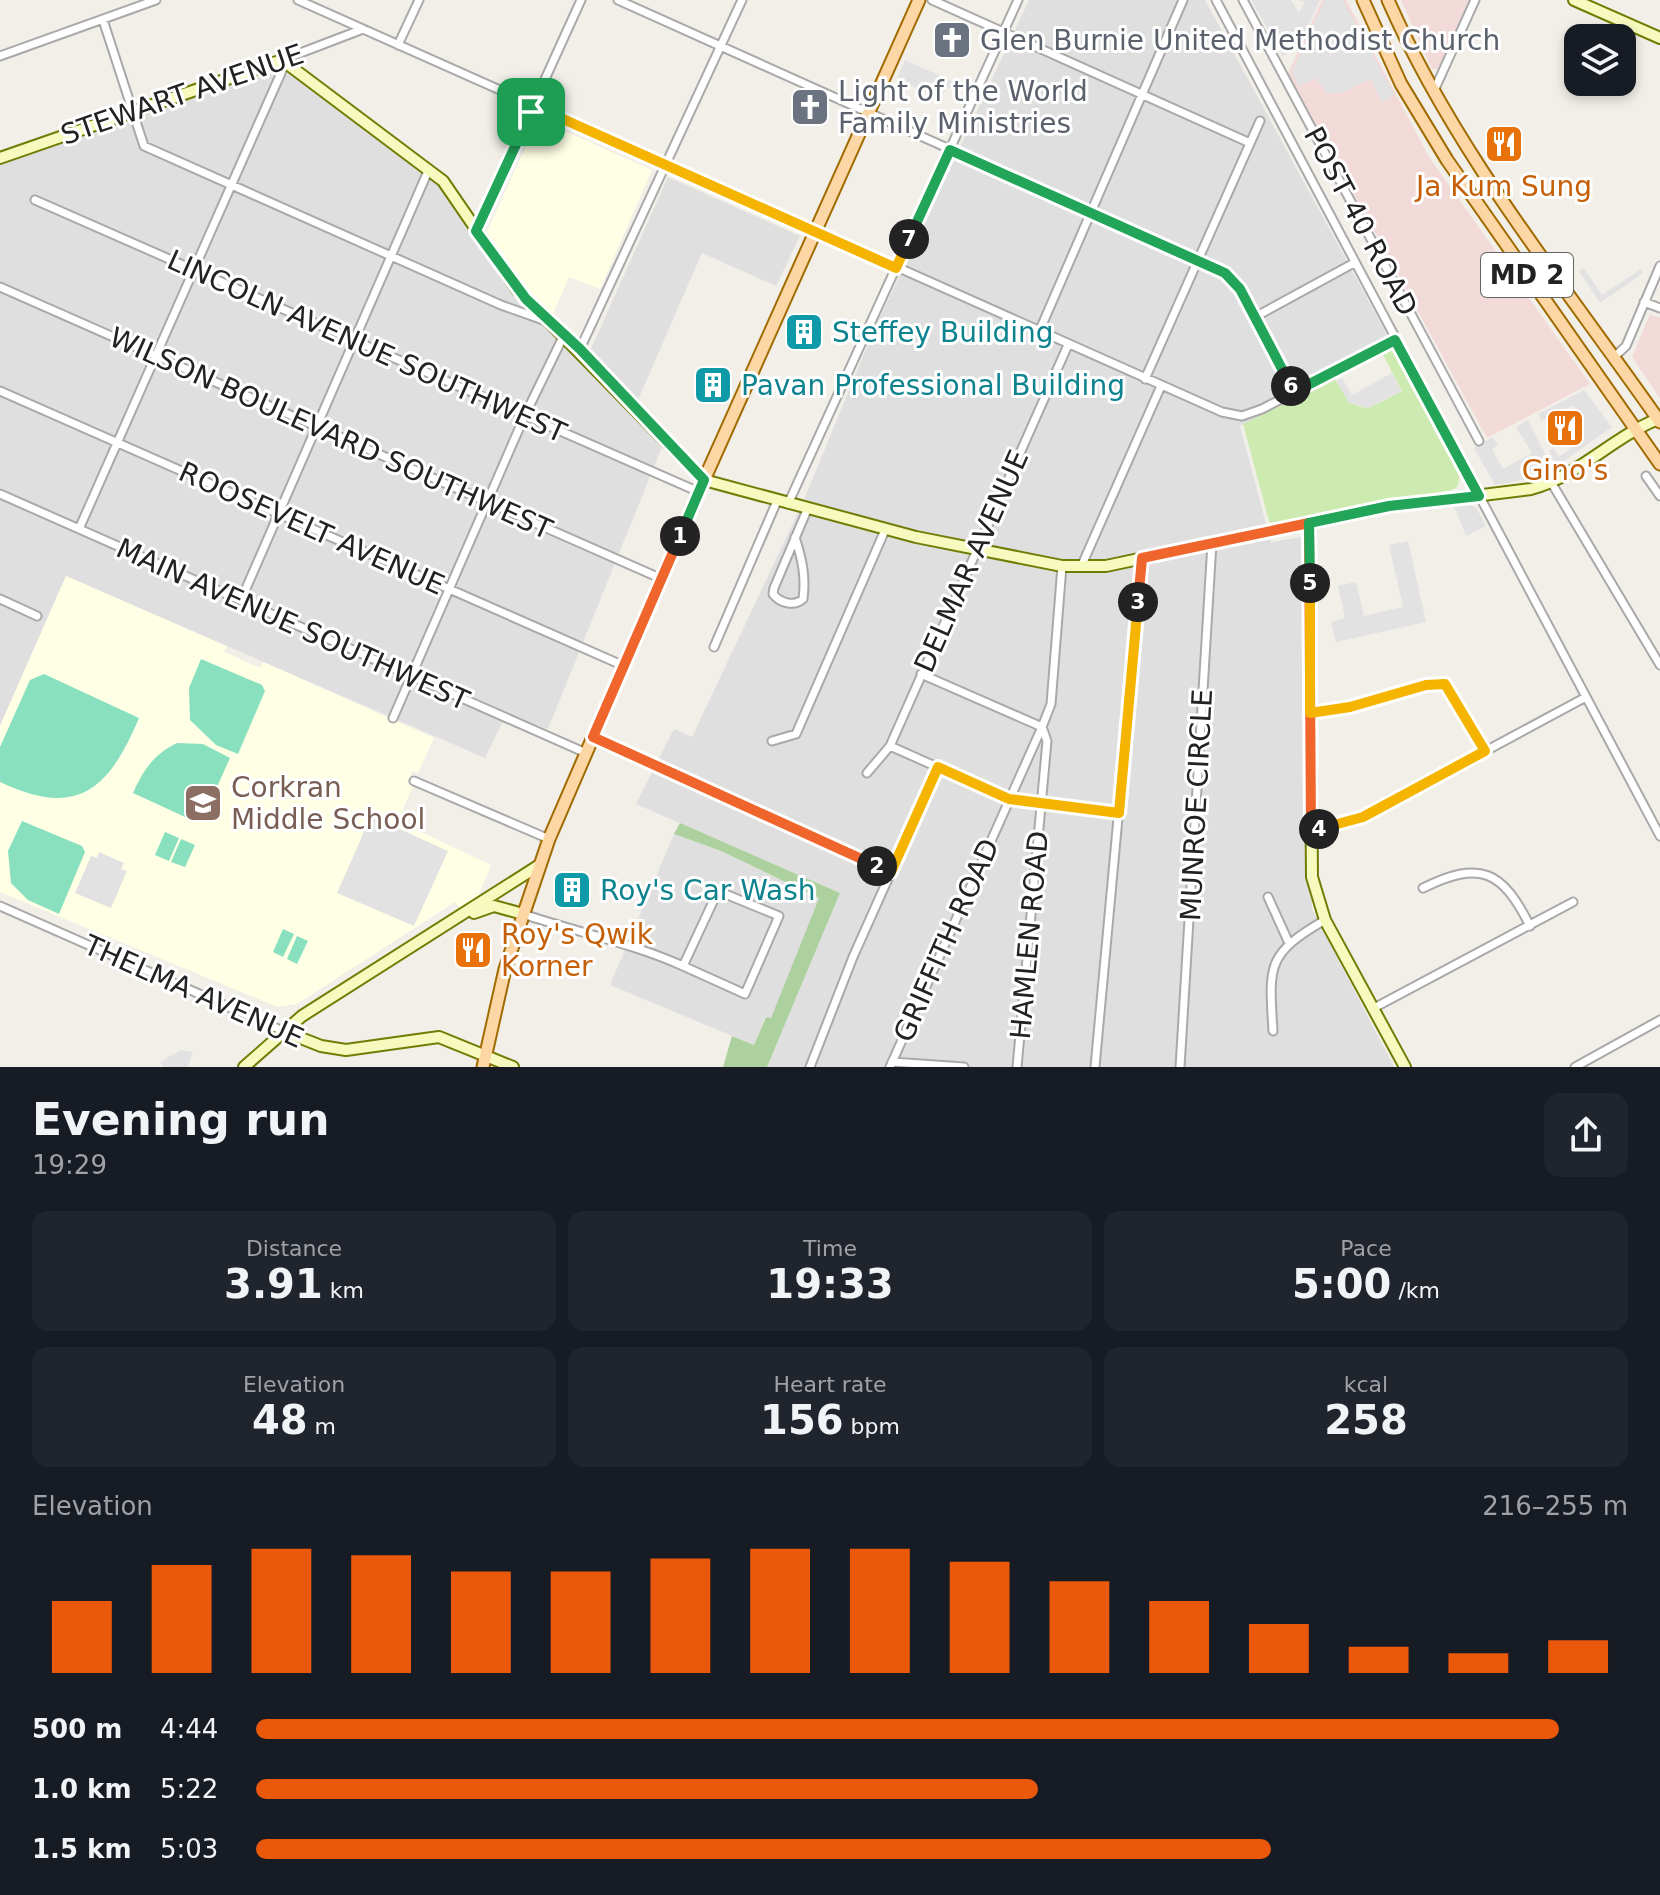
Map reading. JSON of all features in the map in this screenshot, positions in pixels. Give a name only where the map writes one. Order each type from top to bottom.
[{"type":"main road","points":[[484,1061],[523,914],[549,839],[704,480],[919,0]]},
{"type":"main road","name":"MD 2","points":[[1363,0],[1401,84],[1441,151],[1480,211],[1660,464]]},
{"type":"main road","name":"MD 2","points":[[1388,0],[1433,93],[1659,421]]},
{"type":"street","points":[[0,56],[156,0]]},
{"type":"street","points":[[298,0],[1068,345],[1237,416],[1262,409],[1395,340]]},
{"type":"street","points":[[398,45],[419,0]]},
{"type":"street","points":[[476,231],[581,0]]},
{"type":"street","points":[[618,0],[1198,261],[1234,282],[1294,392]]},
{"type":"street","points":[[580,349],[742,0]]},
{"type":"street","points":[[932,0],[1250,143]]},
{"type":"street","points":[[714,647],[896,268],[1018,0]]},
{"type":"street","points":[[1039,332],[1183,0]]},
{"type":"street","points":[[1216,0],[1660,836]]},
{"type":"street","name":"POST 40 ROAD","points":[[1243,0],[1479,441]]},
{"type":"street","points":[[1433,93],[1475,0]]},
{"type":"street","points":[[1574,0],[1660,38]]},
{"type":"street","points":[[103,20],[144,146],[501,305],[548,321]]},
{"type":"street","name":"STEWART AVENUE","points":[[0,158],[363,29]]},
{"type":"street","points":[[282,60],[429,169],[453,193],[502,271],[704,480],[807,510],[885,530],[1062,566],[1081,567],[1142,558],[1389,506],[1479,496],[1551,482],[1635,428],[1659,421]]},
{"type":"street","points":[[79,529],[281,73],[282,60]]},
{"type":"street","points":[[1145,379],[1260,121]]},
{"type":"street","points":[[241,600],[429,169]]},
{"type":"street","name":"LINCOLN AVENUE SOUTHWEST","points":[[35,200],[699,492]]},
{"type":"street","points":[[1255,317],[1354,263]]},
{"type":"street","points":[[1614,357],[1626,346],[1660,266]]},
{"type":"street","name":"WILSON BOULEVARD SOUTHWEST","points":[[0,287],[662,579]]},
{"type":"street","points":[[1644,302],[1660,308]]},
{"type":"street","points":[[393,718],[525,415],[564,335]]},
{"type":"street","name":"DELMAR AVENUE","points":[[867,773],[890,746],[1068,345]]},
{"type":"street","points":[[1081,567],[1161,386]]},
{"type":"street","name":"ROOSEVELT AVENUE","points":[[0,391],[624,666]]},
{"type":"street","points":[[1646,476],[1660,496]]},
{"type":"street","points":[[1551,482],[1660,665]]},
{"type":"street","name":"MAIN AVENUE SOUTHWEST","points":[[0,494],[586,753]]},
{"type":"street","points":[[795,537],[804,563],[805,585],[803,599],[790,604],[773,594],[795,537],[807,510]]},
{"type":"street","points":[[1309,523],[1312,877],[1325,920],[1405,1067]]},
{"type":"street","points":[[772,741],[796,734],[885,530]]},
{"type":"street","name":"MUNROE CIRCLE","points":[[1180,1067],[1212,543]]},
{"type":"street","points":[[1095,1067],[1142,558]]},
{"type":"street","name":"HAMLEN ROAD","points":[[1017,1067],[1047,741],[1042,727],[1051,704],[1062,566]]},
{"type":"street","points":[[0,599],[37,616]]},
{"type":"street","points":[[921,674],[1042,727]]},
{"type":"street","points":[[1310,713],[1350,707],[1426,685],[1445,684],[1485,751]]},
{"type":"street","points":[[1311,831],[1363,817],[1586,697]]},
{"type":"street","name":"GRIFFITH ROAD","points":[[891,1064],[1042,727]]},
{"type":"street","points":[[593,737],[891,872]]},
{"type":"street","points":[[890,746],[1009,799],[1119,813]]},
{"type":"street","points":[[810,1067],[938,767]]},
{"type":"street","points":[[414,781],[549,839]]},
{"type":"street","points":[[244,1067],[283,1031],[538,866]]},
{"type":"street","points":[[1423,888],[1453,874],[1485,874],[1501,881],[1515,895],[1530,926]]},
{"type":"street","points":[[457,919],[494,906],[600,940],[656,954],[745,994],[779,916],[718,891],[683,966]]},
{"type":"street","points":[[1268,897],[1288,941]]},
{"type":"street","points":[[1372,1009],[1573,902]]},
{"type":"street","name":"THELMA AVENUE","points":[[0,906],[283,1031],[338,1050],[439,1037],[484,1061],[513,1067]]},
{"type":"street","points":[[1273,1031],[1270,982],[1276,961],[1288,941],[1325,920]]},
{"type":"street","points":[[1575,1067],[1660,1020]]},
{"type":"street","points":[[891,1064],[964,1067]]},
{"type":"shaded area","points":[[1029,0],[1205,0],[1393,346],[1240,426],[1271,542],[1302,537],[1312,909],[1394,1067],[767,1067],[840,893],[636,804],[674,729],[692,737],[803,502],[873,332]]},
{"type":"shaded area","points":[[1251,0],[1291,0],[1299,13],[1305,2],[1298,0],[1320,0],[1299,46],[1283,56]]},
{"type":"shaded area","points":[[1322,0],[1346,0],[1429,157],[1590,384],[1487,438],[1288,73]]},
{"type":"shaded area","points":[[1325,0],[1343,0],[1394,95],[1382,102],[1371,79],[1341,93],[1326,93],[1316,78],[1299,86],[1292,72]]},
{"type":"shaded area","points":[[1401,0],[1469,0],[1438,69],[1432,69]]},
{"type":"shaded area","points":[[905,60],[962,86],[959,92],[947,87],[941,99],[897,79]]},
{"type":"shaded area","points":[[271,70],[292,73],[438,182],[495,268],[523,302],[664,442],[548,729],[507,713],[485,758],[66,576],[0,726],[0,165]]},
{"type":"shaded area","points":[[538,119],[652,170],[600,289],[569,277],[552,316],[511,275],[485,236]]},
{"type":"shaded area","points":[[668,177],[800,236],[776,286],[702,253],[637,402],[590,351]]},
{"type":"shaded area","points":[[1584,268],[1602,295],[1641,269],[1643,273],[1600,303],[1579,271]]},
{"type":"shaded area","points":[[1650,314],[1660,318],[1660,398],[1632,357]]},
{"type":"shaded area","points":[[1392,373],[1402,391],[1368,408],[1349,403],[1337,381],[1342,378],[1352,395]]},
{"type":"shaded area","points":[[1584,390],[1612,427],[1557,466],[1549,451],[1554,448],[1559,457],[1584,439],[1580,429],[1584,426],[1573,405],[1541,421],[1538,414]]},
{"type":"shaded area","points":[[1528,420],[1553,469],[1546,476],[1495,485],[1474,448],[1493,437],[1498,445],[1492,449],[1503,469],[1532,453],[1516,427]]},
{"type":"shaded area","points":[[1469,504],[1477,509],[1486,526],[1466,536],[1454,506]]},
{"type":"shaded area","points":[[1408,541],[1426,622],[1336,642],[1331,622],[1345,618],[1338,586],[1356,582],[1364,616],[1403,607],[1389,545]]},
{"type":"shaded area","name":"Corkran Middle School","points":[[66,576],[226,646],[224,652],[260,668],[263,662],[434,738],[418,773],[412,771],[407,783],[413,786],[398,821],[491,865],[477,899],[460,909],[455,902],[297,1004],[278,1007],[0,892],[0,726]]},
{"type":"shaded area","points":[[371,816],[448,851],[414,926],[337,893]]},
{"type":"shaded area","points":[[674,834],[721,851],[819,898],[771,1019],[765,1017],[754,1045],[610,985]]},
{"type":"shaded area","points":[[99,852],[124,863],[121,869],[127,871],[111,908],[75,893],[91,856],[97,858]]},
{"type":"shaded area","points":[[181,1050],[193,1052],[188,1067],[164,1067],[160,1062]]},
{"type":"green space","points":[[1393,349],[1460,472],[1458,486],[1452,490],[1338,509],[1270,525],[1243,424],[1335,379],[1357,405],[1363,407],[1379,403],[1402,391],[1382,353]]},
{"type":"green space","points":[[201,659],[262,685],[265,691],[238,754],[216,745],[190,720],[189,688]]},
{"type":"green space","points":[[44,674],[139,718],[116,763],[88,790],[70,797],[50,798],[0,782],[0,747],[30,680]]},
{"type":"green space","points":[[177,743],[203,744],[230,758],[203,818],[196,822],[133,793],[150,764]]},
{"type":"green space","points":[[22,821],[82,846],[85,852],[59,914],[28,900],[11,883],[8,851]]},
{"type":"green space","points":[[680,823],[840,893],[767,1067],[723,1067],[732,1036],[754,1045],[766,1017],[771,1018],[819,898],[721,851],[674,834]]},
{"type":"green space","points":[[165,832],[179,838],[169,861],[155,855]]},
{"type":"green space","points":[[181,839],[195,845],[185,867],[171,862]]},
{"type":"green space","points":[[283,929],[294,934],[283,957],[273,952]]},
{"type":"green space","points":[[297,936],[308,941],[297,964],[287,959]]},
{"type":"place","name":"Glen Burnie United Methodist Church","points":[[952,40]]},
{"type":"place","name":"Light of the World Family Ministries","points":[[810,107]]},
{"type":"place","name":"Ja Kum Sung","points":[[1504,144]]},
{"type":"place","name":"Steffey Building","points":[[804,332]]},
{"type":"place","name":"Pavan Professional Building","points":[[713,385]]},
{"type":"place","name":"Gino's","points":[[1565,428]]},
{"type":"place","name":"Corkran Middle School","points":[[203,803]]},
{"type":"place","name":"Roy's Car Wash","points":[[572,890]]},
{"type":"place","name":"Roy's Qwik Korner","points":[[473,950]]},
{"type":"route","points":[[531,112],[476,231],[502,271],[526,299],[580,349],[704,480],[593,737],[891,872],[938,767],[1009,799],[1119,813],[1142,558],[1309,523],[1310,575],[1310,644],[1311,831],[1341,826],[1363,817],[1485,751],[1451,688],[1445,684],[1426,685],[1350,707],[1310,713],[1309,523],[1389,506],[1479,496],[1470,474],[1395,340],[1294,392],[1240,289],[1225,273],[950,150],[896,268],[534,106],[531,112]]}]
